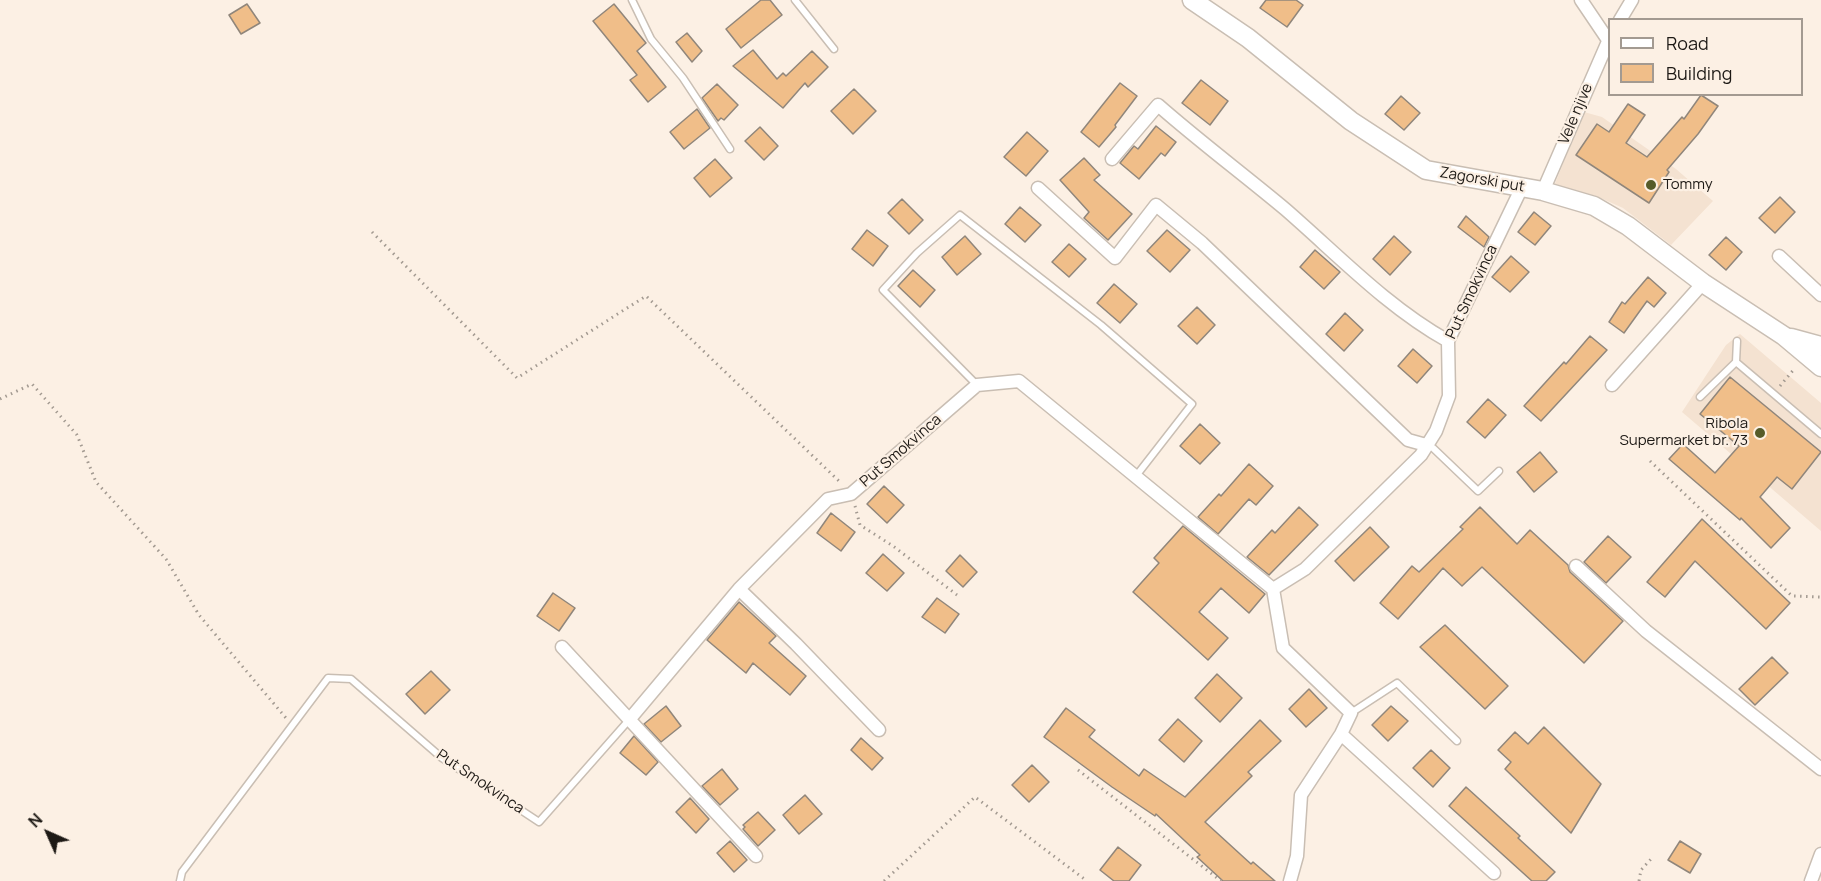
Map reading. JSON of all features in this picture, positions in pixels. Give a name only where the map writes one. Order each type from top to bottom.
[{"type":"main road","name":"Zagorski put","points":[[1192,0],[1248,38],[1351,121],[1426,170],[1543,191],[1594,206],[1628,226],[1702,283],[1784,336]]},
{"type":"main road","points":[[1784,336],[1821,346]]},
{"type":"main road","points":[[1784,336],[1821,367]]},
{"type":"street","points":[[1581,0],[1608,38]]},
{"type":"street","points":[[1621,18],[1632,0]]},
{"type":"street","name":"Vele njive","points":[[1543,191],[1608,41]]},
{"type":"street","points":[[1112,159],[1158,105],[1284,209],[1365,280],[1430,330],[1448,340]]},
{"type":"street","name":"Put Smokvinca","points":[[1273,589],[1305,569],[1420,455],[1436,431],[1449,396],[1448,340],[1522,187]]},
{"type":"street","points":[[1038,188],[1115,258],[1156,205],[1202,243],[1408,440],[1426,445]]},
{"type":"street","points":[[1779,256],[1821,295]]},
{"type":"street","points":[[1612,385],[1702,283]]},
{"type":"street","points":[[977,385],[1019,381],[1273,589],[1283,648],[1351,713],[1341,734],[1301,795],[1297,856],[1290,881]]},
{"type":"street","name":"Put Smokvinca","points":[[629,720],[739,589],[828,499],[851,494],[977,385]]},
{"type":"street","points":[[1576,566],[1646,631],[1821,769]]},
{"type":"street","points":[[739,589],[879,730]]},
{"type":"street","points":[[562,647],[756,856]]},
{"type":"street","points":[[1341,734],[1494,873]]},
{"type":"street","points":[[1811,881],[1821,854]]},
{"type":"lane","points":[[632,0],[651,39],[683,78],[730,149]]},
{"type":"lane","points":[[795,0],[834,49]]},
{"type":"lane","points":[[977,385],[883,290],[917,253],[960,215],[1101,325],[1192,404],[1136,477]]},
{"type":"lane","points":[[1700,397],[1736,362],[1737,341]]},
{"type":"lane","points":[[1736,362],[1821,434]]},
{"type":"lane","points":[[1426,445],[1433,448],[1478,491],[1499,471]]},
{"type":"lane","name":"Put Smokvinca","points":[[180,881],[182,872],[328,678],[351,679],[442,758],[539,822],[629,720]]},
{"type":"lane","points":[[1351,713],[1397,683],[1457,741]]},
{"type":"path","points":[[372,232],[517,378],[646,296],[851,494],[860,525],[893,546],[957,595]]},
{"type":"path","points":[[1786,379],[1794,369]]},
{"type":"path","points":[[0,399],[32,384],[77,435],[96,482],[166,559],[199,615],[292,725]]},
{"type":"path","points":[[1650,460],[1792,596],[1821,597]]},
{"type":"path","points":[[1078,770],[1221,881]]},
{"type":"path","points":[[885,881],[975,797],[1087,881]]},
{"type":"path","points":[[1639,881],[1641,870],[1651,859]]},
{"type":"shaded area","points":[[1584,112],[1602,117],[1676,169],[1713,201],[1671,245],[1623,208],[1596,196],[1554,186]]},
{"type":"shaded area","points":[[1740,334],[1821,403],[1821,531],[1682,412],[1726,345]]},
{"type":"building","points":[[761,0],[770,0],[782,15],[741,48],[726,29]]},
{"type":"building","points":[[1266,0],[1296,0],[1303,5],[1287,27],[1260,8]]},
{"type":"building","points":[[247,4],[260,23],[241,34],[229,15]]},
{"type":"building","points":[[614,4],[646,43],[637,51],[666,87],[648,102],[630,80],[637,75],[593,21]]},
{"type":"building","points":[[687,33],[702,51],[692,62],[676,42]]},
{"type":"building","points":[[753,50],[777,79],[783,73],[786,76],[812,51],[828,67],[808,87],[805,83],[783,108],[733,66]]},
{"type":"building","points":[[1201,80],[1228,101],[1210,125],[1182,103]]},
{"type":"building","points":[[1120,83],[1137,96],[1099,147],[1081,132]]},
{"type":"building","points":[[717,84],[738,105],[724,120],[721,118],[718,121],[702,98]]},
{"type":"building","points":[[854,89],[876,111],[853,134],[831,111]]},
{"type":"building","points":[[1401,96],[1420,113],[1404,130],[1385,114]]},
{"type":"building","points":[[1700,96],[1718,106],[1698,134],[1667,170],[1669,172],[1649,203],[1576,155],[1597,124],[1609,132],[1628,104],[1645,115],[1626,143],[1647,157],[1682,117],[1684,119]]},
{"type":"building","points":[[697,109],[710,128],[684,149],[670,132]]},
{"type":"building","points":[[1156,126],[1176,142],[1165,156],[1161,153],[1139,179],[1120,163],[1134,146],[1138,149]]},
{"type":"building","points":[[760,127],[778,146],[764,160],[745,141]]},
{"type":"building","points":[[1027,132],[1048,151],[1026,176],[1004,157]]},
{"type":"building","points":[[1084,158],[1100,175],[1094,180],[1132,214],[1108,240],[1084,218],[1089,212],[1060,180]]},
{"type":"building","points":[[715,159],[732,178],[710,197],[694,178]]},
{"type":"building","points":[[1780,197],[1795,212],[1775,233],[1759,218]]},
{"type":"building","points":[[902,199],[923,220],[909,234],[888,213]]},
{"type":"building","points":[[1020,207],[1041,225],[1025,242],[1005,224]]},
{"type":"building","points":[[1534,212],[1551,226],[1535,245],[1518,232]]},
{"type":"building","points":[[1466,216],[1489,237],[1484,247],[1458,227]]},
{"type":"building","points":[[867,230],[888,246],[873,266],[852,249]]},
{"type":"building","points":[[1167,230],[1190,250],[1170,272],[1147,251]]},
{"type":"building","points":[[965,236],[981,254],[957,275],[942,257]]},
{"type":"building","points":[[1394,236],[1411,252],[1390,275],[1373,259]]},
{"type":"building","points":[[1726,237],[1742,252],[1726,270],[1709,255]]},
{"type":"building","points":[[1069,244],[1086,259],[1069,277],[1052,262]]},
{"type":"building","points":[[1315,250],[1340,272],[1324,289],[1300,267]]},
{"type":"building","points":[[1511,256],[1529,272],[1510,292],[1492,277]]},
{"type":"building","points":[[913,270],[935,290],[920,307],[898,286]]},
{"type":"building","points":[[1648,277],[1666,293],[1654,307],[1647,301],[1624,333],[1609,322],[1622,302],[1625,304]]},
{"type":"building","points":[[1114,284],[1137,304],[1120,323],[1097,303]]},
{"type":"building","points":[[1197,307],[1215,325],[1197,344],[1178,326]]},
{"type":"building","points":[[1345,313],[1363,330],[1344,351],[1326,334]]},
{"type":"building","points":[[1590,336],[1607,350],[1541,421],[1524,406]]},
{"type":"building","points":[[1413,349],[1432,366],[1417,383],[1398,366]]},
{"type":"building","points":[[1730,377],[1821,452],[1792,489],[1777,477],[1760,497],[1790,528],[1771,548],[1741,518],[1740,520],[1669,459],[1683,444],[1715,473],[1739,446],[1700,414]]},
{"type":"building","points":[[1488,399],[1506,415],[1485,438],[1467,422]]},
{"type":"building","points":[[1200,424],[1220,443],[1200,464],[1180,446]]},
{"type":"building","points":[[1540,452],[1557,472],[1534,492],[1517,472]]},
{"type":"building","points":[[1249,464],[1273,486],[1256,505],[1249,499],[1218,534],[1198,517],[1219,494],[1221,496]]},
{"type":"building","points":[[884,486],[904,505],[887,523],[867,504]]},
{"type":"building","points":[[1299,507],[1318,525],[1269,575],[1247,557],[1272,530],[1275,533]]},
{"type":"building","points":[[1480,507],[1517,544],[1530,530],[1568,565],[1570,572],[1623,621],[1584,663],[1482,567],[1462,586],[1443,568],[1398,619],[1380,603],[1412,566],[1419,572],[1463,529],[1460,527]]},
{"type":"building","points":[[831,513],[855,532],[841,551],[817,533]]},
{"type":"building","points":[[1702,519],[1790,603],[1766,629],[1695,561],[1665,597],[1647,582]]},
{"type":"building","points":[[1183,526],[1265,594],[1249,613],[1221,588],[1199,612],[1228,638],[1208,660],[1133,592],[1159,563],[1154,558]]},
{"type":"building","points":[[1370,527],[1389,547],[1354,581],[1335,561]]},
{"type":"building","points":[[1608,536],[1631,557],[1606,583],[1584,562]]},
{"type":"building","points":[[883,554],[904,573],[887,591],[866,573]]},
{"type":"building","points":[[960,555],[977,572],[963,587],[946,571]]},
{"type":"building","points":[[553,593],[575,608],[559,631],[537,616]]},
{"type":"building","points":[[937,598],[959,614],[945,633],[922,617]]},
{"type":"building","points":[[739,602],[776,636],[769,643],[806,676],[790,695],[753,663],[746,673],[707,640]]},
{"type":"building","points":[[1445,625],[1508,686],[1485,709],[1420,647]]},
{"type":"building","points":[[1772,657],[1788,673],[1755,705],[1739,689]]},
{"type":"building","points":[[431,671],[450,690],[425,714],[406,694]]},
{"type":"building","points":[[1217,674],[1242,698],[1220,722],[1195,698]]},
{"type":"building","points":[[1309,689],[1327,708],[1306,727],[1289,709]]},
{"type":"building","points":[[666,706],[681,726],[661,742],[644,724]]},
{"type":"building","points":[[1391,706],[1408,721],[1388,741],[1372,725]]},
{"type":"building","points":[[1066,708],[1095,730],[1089,737],[1139,776],[1144,769],[1185,797],[1260,720],[1281,741],[1248,772],[1252,776],[1205,822],[1251,864],[1253,862],[1275,881],[1223,881],[1197,857],[1200,855],[1156,814],[1155,816],[1112,787],[1044,737]]},
{"type":"building","points":[[1178,719],[1202,741],[1184,762],[1159,740]]},
{"type":"building","points":[[1544,727],[1601,784],[1571,833],[1505,769],[1511,762],[1498,750],[1515,732],[1528,744]]},
{"type":"building","points":[[634,736],[658,762],[646,775],[620,753]]},
{"type":"building","points":[[861,738],[883,758],[872,770],[851,750]]},
{"type":"building","points":[[1431,750],[1450,768],[1433,787],[1413,768]]},
{"type":"building","points":[[1032,765],[1049,782],[1029,802],[1012,785]]},
{"type":"building","points":[[722,769],[738,789],[720,805],[702,786]]},
{"type":"building","points":[[1466,787],[1520,836],[1518,838],[1555,872],[1546,881],[1532,881],[1449,806]]},
{"type":"building","points":[[805,795],[822,814],[799,834],[783,815]]},
{"type":"building","points":[[690,798],[709,819],[696,833],[676,812]]},
{"type":"building","points":[[758,812],[775,830],[758,846],[743,829],[745,827],[743,825]]},
{"type":"building","points":[[730,841],[747,860],[734,872],[717,853]]},
{"type":"building","points":[[1680,841],[1701,854],[1690,873],[1668,860]]},
{"type":"building","points":[[1118,847],[1141,865],[1129,881],[1114,881],[1100,870]]},
{"type":"place","name":"Tommy","points":[[1651,185]]},
{"type":"place","name":"Ribola Supermarket br. 73","points":[[1760,433]]}]
